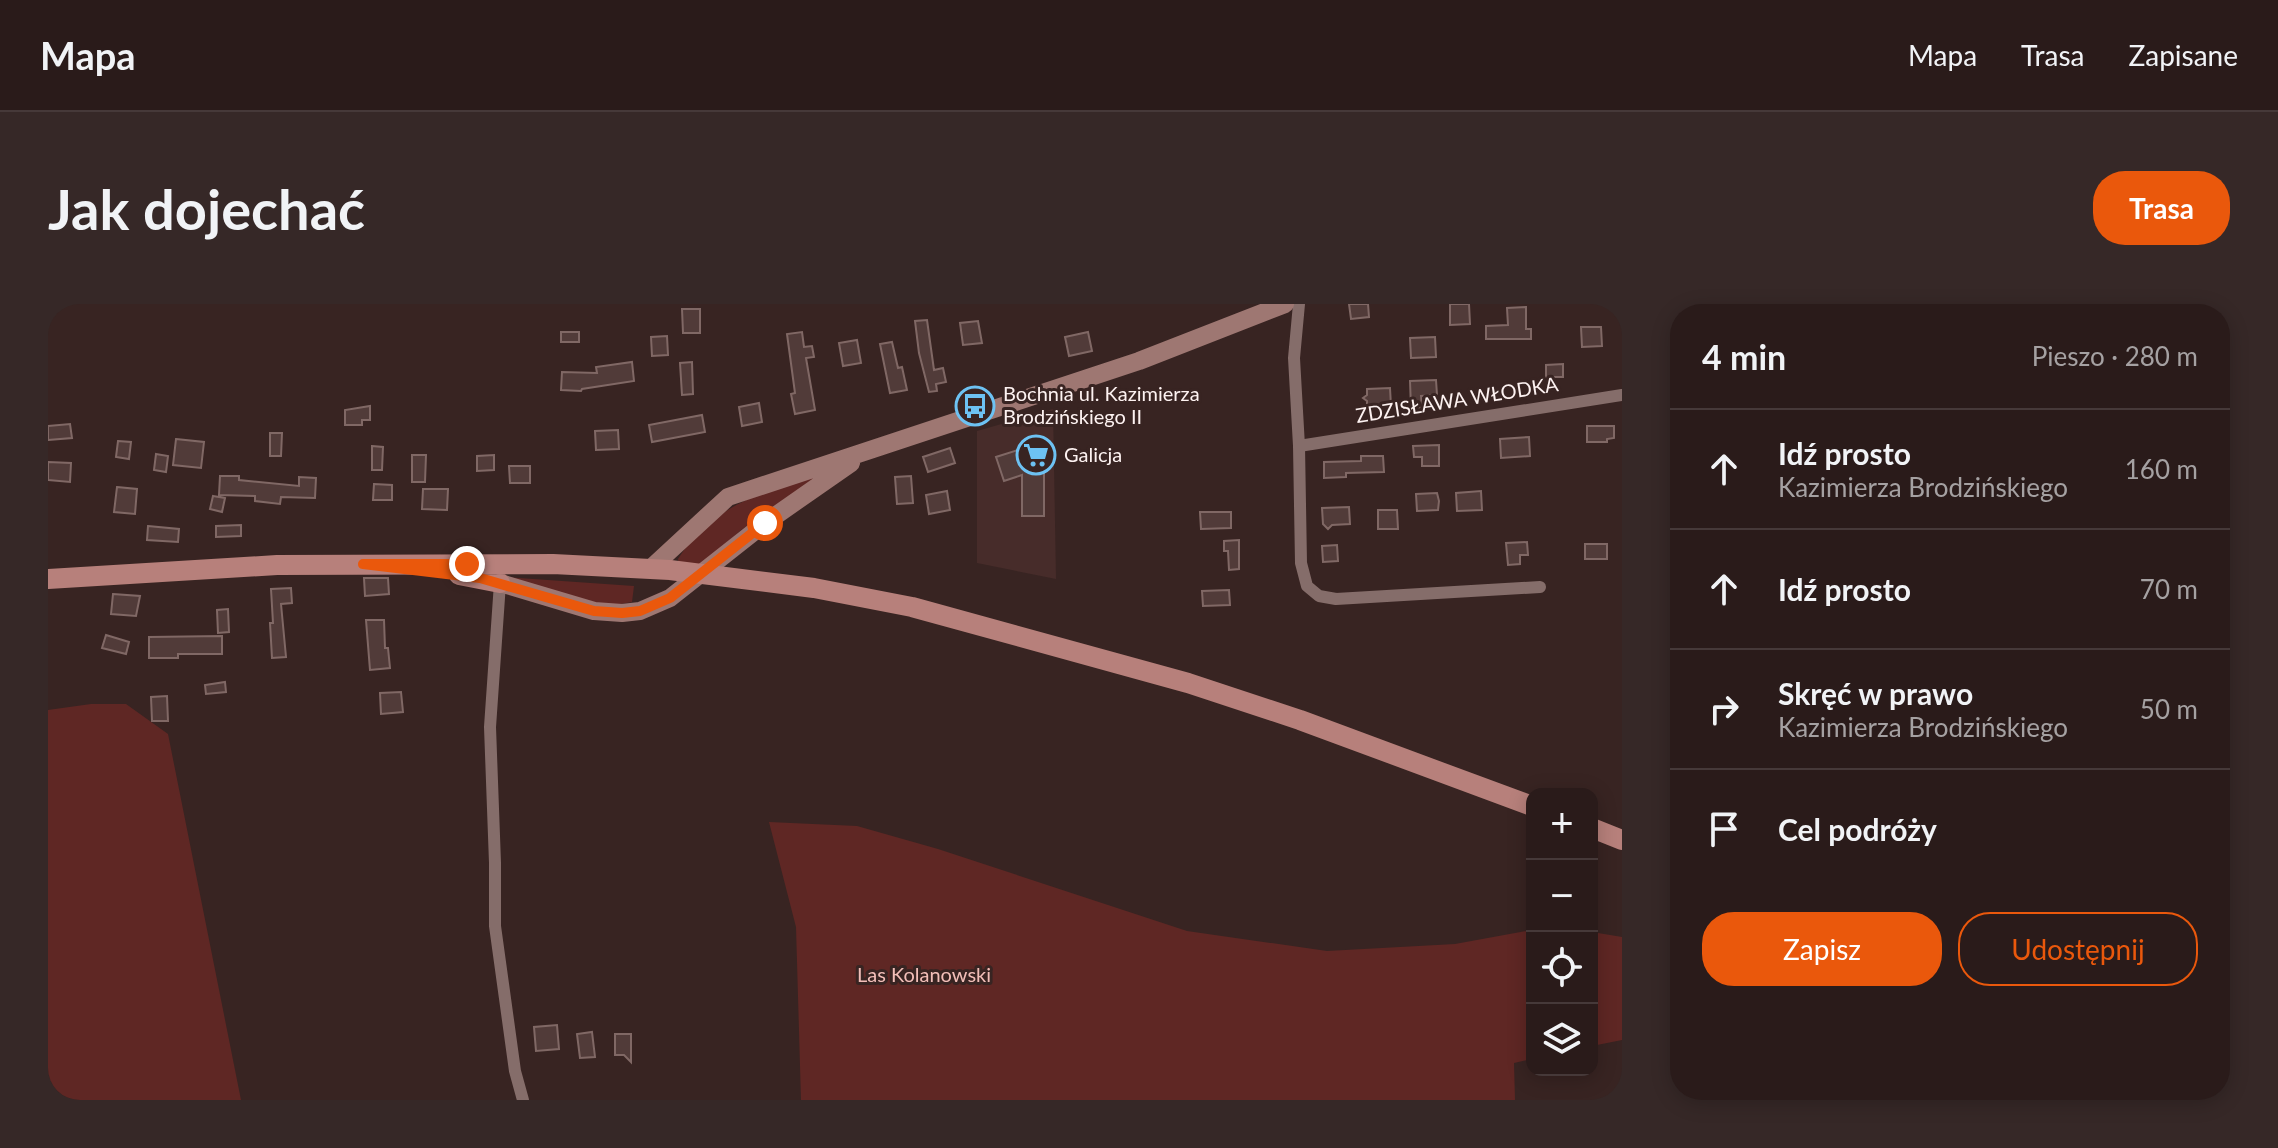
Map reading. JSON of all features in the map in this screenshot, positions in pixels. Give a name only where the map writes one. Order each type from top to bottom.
[{"type":"main road","points":[[657,573],[684,538],[728,497],[1139,361],[1285,304]]},
{"type":"main road","points":[[499,574],[594,611],[640,611],[670,598],[765,523],[869,450]]},
{"type":"main road","points":[[48,579],[188,569],[363,564],[465,576],[657,573],[826,590],[890,601],[1188,683],[1300,720],[1526,804]]},
{"type":"main road","points":[[1598,830],[1622,840]]},
{"type":"street","points":[[1299,304],[1294,358],[1301,563],[1307,586],[1319,596],[1336,599],[1540,587]]},
{"type":"street","name":"ZDZISŁAWA WŁODKA","points":[[1299,446],[1622,395]]},
{"type":"street","points":[[499,574],[490,738],[495,926],[515,1071],[523,1100]]},
{"type":"shaded area","points":[[1053,409],[1056,579],[977,563],[977,431]]},
{"type":"green space","points":[[824,472],[741,530],[701,566],[679,565],[678,559],[692,540],[724,512],[761,493]]},
{"type":"green space","points":[[489,576],[634,586],[632,602],[615,605],[596,603]]},
{"type":"green space","points":[[91,704],[126,704],[168,734],[241,1100],[48,1100],[48,710]]},
{"type":"green space","name":"Las Kolanowski","points":[[769,822],[857,826],[938,849],[1187,931],[1327,951],[1455,944],[1526,931],[1526,1060],[1514,1063],[1515,1100],[801,1100],[796,927]]},
{"type":"green space","points":[[1598,933],[1622,937],[1622,1040],[1598,1045]]},
{"type":"building","points":[[1349,304],[1368,304],[1369,317],[1351,319]]},
{"type":"building","points":[[1450,304],[1469,304],[1470,324],[1450,325]]},
{"type":"building","points":[[1526,307],[1526,329],[1531,329],[1531,339],[1486,339],[1486,326],[1508,325],[1507,308]]},
{"type":"building","points":[[682,309],[700,309],[700,333],[683,333]]},
{"type":"building","points":[[927,320],[934,370],[943,368],[946,382],[936,384],[937,391],[929,392],[915,321]]},
{"type":"building","points":[[978,321],[982,343],[963,345],[960,323]]},
{"type":"building","points":[[1581,327],[1601,327],[1602,346],[1582,347]]},
{"type":"building","points":[[561,332],[579,332],[579,342],[561,342]]},
{"type":"building","points":[[802,332],[804,347],[812,346],[814,357],[806,358],[815,410],[795,414],[787,334]]},
{"type":"building","points":[[1088,332],[1092,351],[1069,356],[1065,337]]},
{"type":"building","points":[[667,336],[668,355],[652,356],[651,337]]},
{"type":"building","points":[[1435,337],[1436,357],[1411,358],[1410,338]]},
{"type":"building","points":[[857,340],[861,363],[843,366],[839,343]]},
{"type":"building","points":[[892,342],[907,390],[890,393],[880,344]]},
{"type":"building","points":[[632,362],[634,381],[581,391],[561,390],[562,372],[597,373],[596,367]]},
{"type":"building","points":[[692,362],[693,394],[682,395],[680,363]]},
{"type":"building","points":[[1563,364],[1563,377],[1546,377],[1546,365]]},
{"type":"building","points":[[1436,380],[1437,395],[1421,396],[1422,408],[1411,408],[1410,381]]},
{"type":"building","points":[[1390,388],[1391,406],[1367,407],[1367,401],[1363,398],[1367,395],[1367,389]]},
{"type":"building","points":[[759,403],[762,422],[742,426],[739,407]]},
{"type":"building","points":[[370,406],[370,420],[362,420],[362,425],[345,425],[345,410]]},
{"type":"building","points":[[702,415],[705,432],[652,442],[649,425]]},
{"type":"building","points":[[70,424],[72,438],[48,440],[48,426]]},
{"type":"building","points":[[1587,426],[1614,426],[1614,438],[1607,439],[1607,442],[1587,442]]},
{"type":"building","points":[[618,430],[619,449],[596,450],[595,431]]},
{"type":"building","points":[[270,433],[282,433],[281,456],[270,456]]},
{"type":"building","points":[[1529,437],[1530,456],[1501,458],[1500,439]]},
{"type":"building","points":[[176,439],[204,442],[201,468],[173,465]]},
{"type":"building","points":[[118,441],[131,442],[129,459],[116,457]]},
{"type":"building","points":[[1439,445],[1439,466],[1422,466],[1422,457],[1414,457],[1413,446]]},
{"type":"building","points":[[372,446],[383,447],[382,470],[372,470]]},
{"type":"building","points":[[950,448],[955,463],[928,472],[923,457]]},
{"type":"building","points":[[1021,449],[1044,449],[1044,516],[1022,516],[1022,475],[1004,481],[996,457]]},
{"type":"building","points":[[156,454],[168,456],[166,472],[154,470]]},
{"type":"building","points":[[412,455],[426,455],[425,482],[412,482]]},
{"type":"building","points":[[494,455],[494,470],[477,471],[477,456]]},
{"type":"building","points":[[1361,456],[1383,456],[1384,472],[1346,473],[1346,477],[1324,478],[1324,462],[1361,461]]},
{"type":"building","points":[[48,462],[71,463],[70,482],[48,480]]},
{"type":"building","points":[[509,466],[530,466],[530,483],[510,483]]},
{"type":"building","points":[[220,476],[299,486],[299,477],[316,478],[315,498],[281,497],[280,504],[255,501],[255,496],[219,495]]},
{"type":"building","points":[[911,476],[913,503],[897,504],[895,477]]},
{"type":"building","points":[[374,484],[392,485],[392,500],[373,500]]},
{"type":"building","points":[[117,487],[137,489],[135,514],[114,512]]},
{"type":"building","points":[[423,489],[448,489],[447,510],[422,509]]},
{"type":"building","points":[[947,491],[950,510],[929,514],[926,495]]},
{"type":"building","points":[[1481,491],[1482,510],[1457,511],[1456,493]]},
{"type":"building","points":[[1437,493],[1438,510],[1417,511],[1416,494]]},
{"type":"building","points":[[213,496],[225,498],[222,512],[210,509]]},
{"type":"building","points":[[1349,507],[1350,524],[1332,525],[1328,529],[1323,524],[1322,508]]},
{"type":"building","points":[[1378,510],[1397,510],[1398,529],[1378,529]]},
{"type":"building","points":[[1200,512],[1231,512],[1231,528],[1201,529]]},
{"type":"building","points":[[241,525],[241,536],[216,537],[216,526]]},
{"type":"building","points":[[148,526],[179,529],[178,542],[147,540]]},
{"type":"building","points":[[1239,540],[1239,569],[1229,570],[1224,541]]},
{"type":"building","points":[[1527,542],[1528,555],[1520,555],[1520,564],[1508,565],[1506,543]]},
{"type":"building","points":[[1585,544],[1607,544],[1607,559],[1585,559]]},
{"type":"building","points":[[1337,545],[1338,561],[1323,562],[1322,546]]},
{"type":"building","points":[[364,578],[388,578],[389,594],[365,596]]},
{"type":"building","points":[[291,588],[292,603],[281,604],[286,657],[272,658],[271,589]]},
{"type":"building","points":[[1229,590],[1230,605],[1203,606],[1202,591]]},
{"type":"building","points":[[113,594],[140,596],[136,616],[111,614]]},
{"type":"building","points":[[228,609],[229,632],[218,633],[217,610]]},
{"type":"building","points":[[366,620],[384,620],[385,648],[388,648],[390,668],[370,670]]},
{"type":"building","points":[[106,635],[129,642],[126,654],[102,648]]},
{"type":"building","points":[[222,636],[222,654],[178,654],[178,658],[149,658],[149,637]]},
{"type":"building","points":[[225,682],[226,692],[206,694],[205,685]]},
{"type":"building","points":[[401,692],[403,712],[381,714],[380,693]]},
{"type":"building","points":[[167,696],[168,721],[152,721],[151,697]]},
{"type":"building","points":[[557,1025],[559,1049],[536,1051],[534,1027]]},
{"type":"building","points":[[592,1032],[595,1057],[580,1058],[577,1034]]},
{"type":"building","points":[[615,1034],[631,1034],[631,1062],[624,1055],[615,1055]]},
{"type":"place","name":"Bochnia ul. Kazimierza Brodzińskiego II","points":[[975,406]]},
{"type":"place","name":"Galicja","points":[[1036,455]]},
{"type":"route","points":[[467,564],[363,564],[480,578],[594,611],[622,613],[640,611],[670,598],[765,523]]}]
